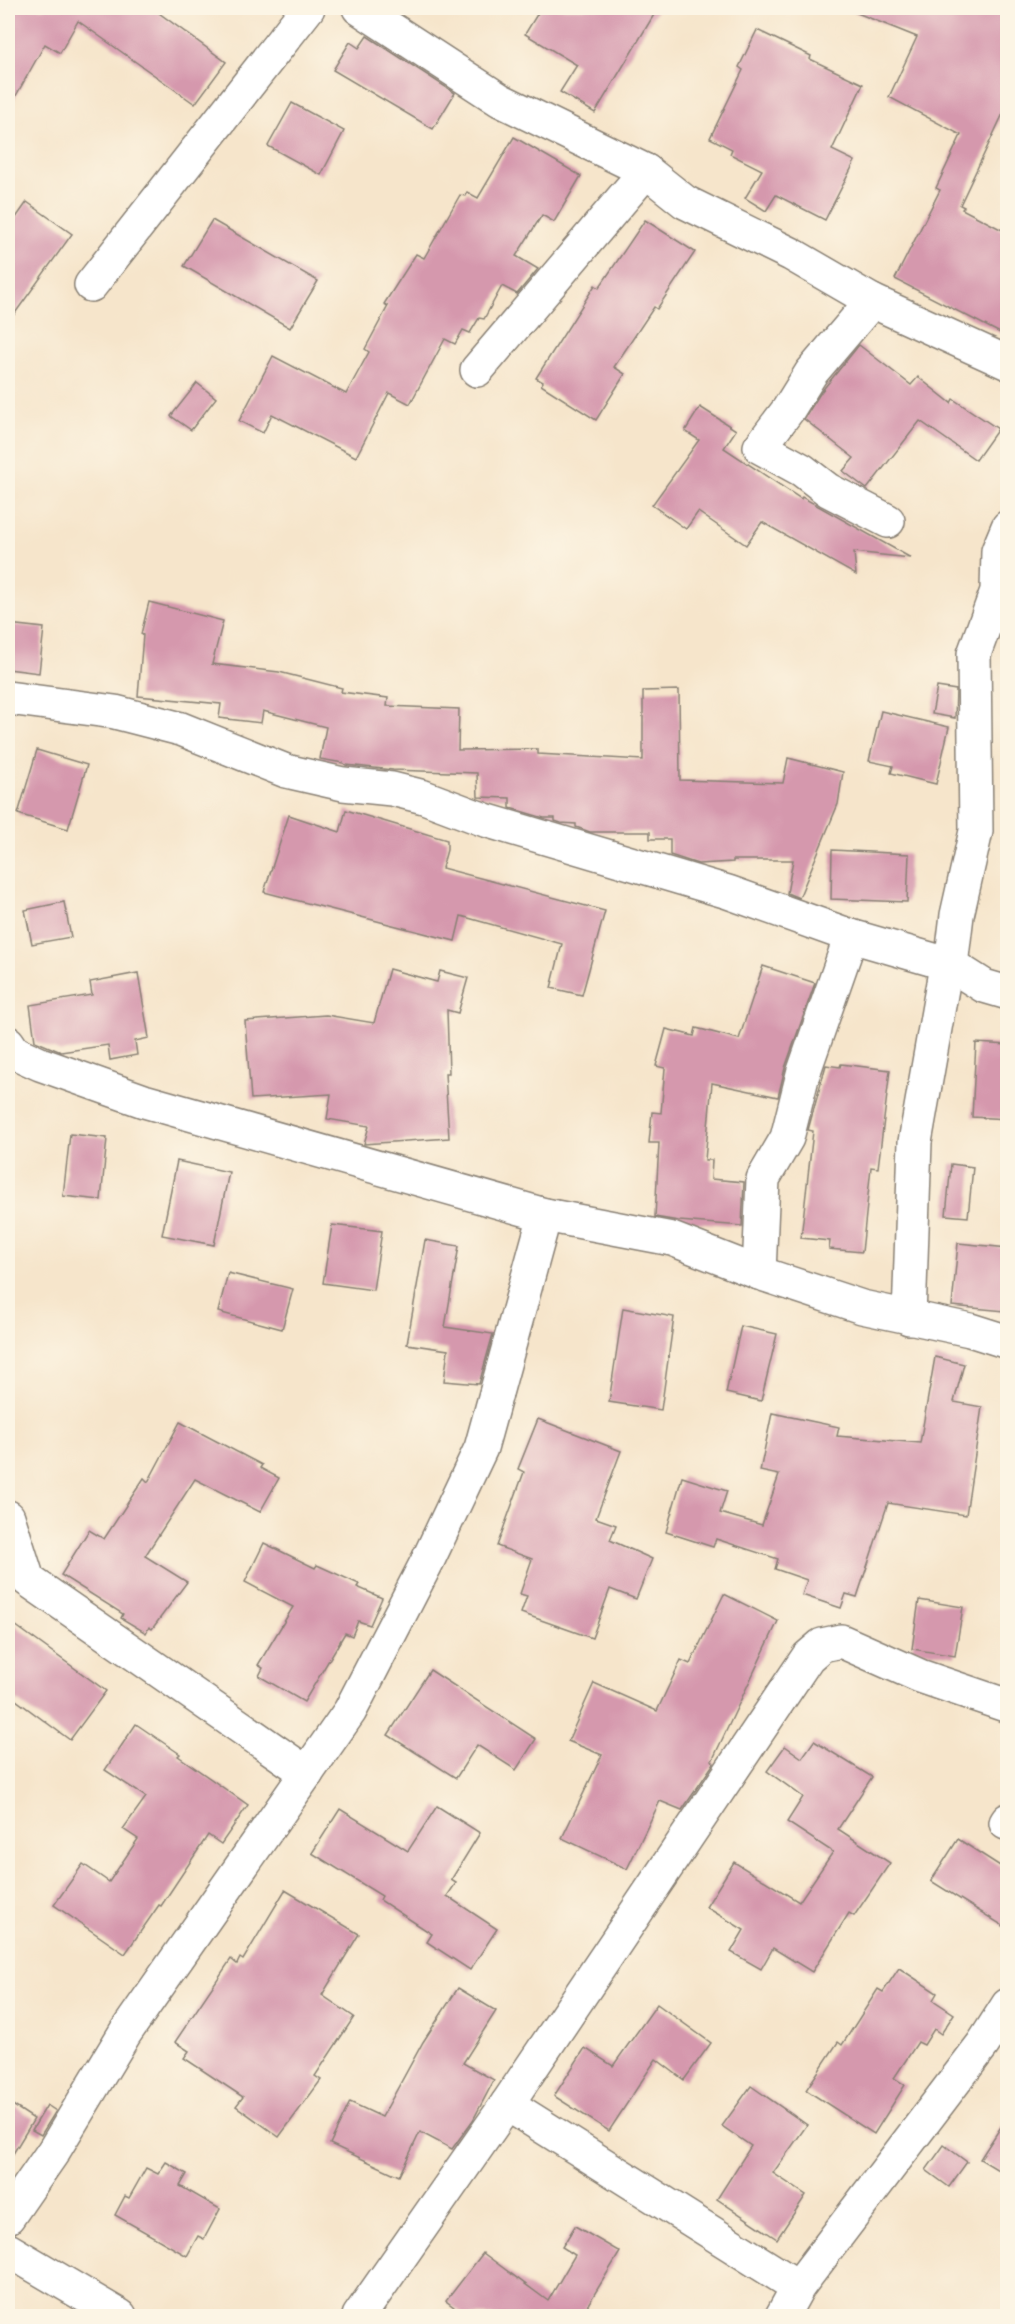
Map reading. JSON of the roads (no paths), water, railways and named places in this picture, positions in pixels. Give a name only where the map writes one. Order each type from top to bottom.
[{"type":"street","points":[[91,285],[308,8]]},
{"type":"street","points":[[359,8],[500,100],[646,171],[685,202],[790,254],[872,301],[1008,363]]},
{"type":"street","points":[[477,370],[646,171]]},
{"type":"street","points":[[872,301],[811,373],[788,410],[760,447],[802,470],[828,490],[888,521]]},
{"type":"street","points":[[909,1317],[915,1142],[944,977],[951,965],[957,915],[976,831],[974,654],[997,591],[998,551],[1008,527]]},
{"type":"street","points":[[8,698],[115,712],[181,729],[286,771],[343,784],[392,789],[424,797],[485,820],[728,892],[851,936],[951,965],[984,986],[1008,993]]},
{"type":"street","points":[[759,1273],[763,1179],[787,1138],[804,1074],[851,936]]},
{"type":"street","points":[[8,1042],[14,1052],[40,1064],[144,1101],[545,1215],[672,1239],[759,1273],[862,1307],[970,1330],[1008,1342]]},
{"type":"street","points":[[8,2217],[53,2152],[125,2033],[350,1711],[428,1560],[481,1448],[545,1215]]},
{"type":"street","points":[[8,1517],[18,1588],[307,1773]]},
{"type":"street","points":[[359,2316],[507,2104],[808,1657],[822,1645],[842,1641],[920,1676],[1008,1706]]},
{"type":"street","points":[[782,2316],[798,2287],[995,2046],[1008,2006]]},
{"type":"street","points":[[507,2104],[798,2287]]},
{"type":"street","points":[[8,2250],[120,2316]]}]
